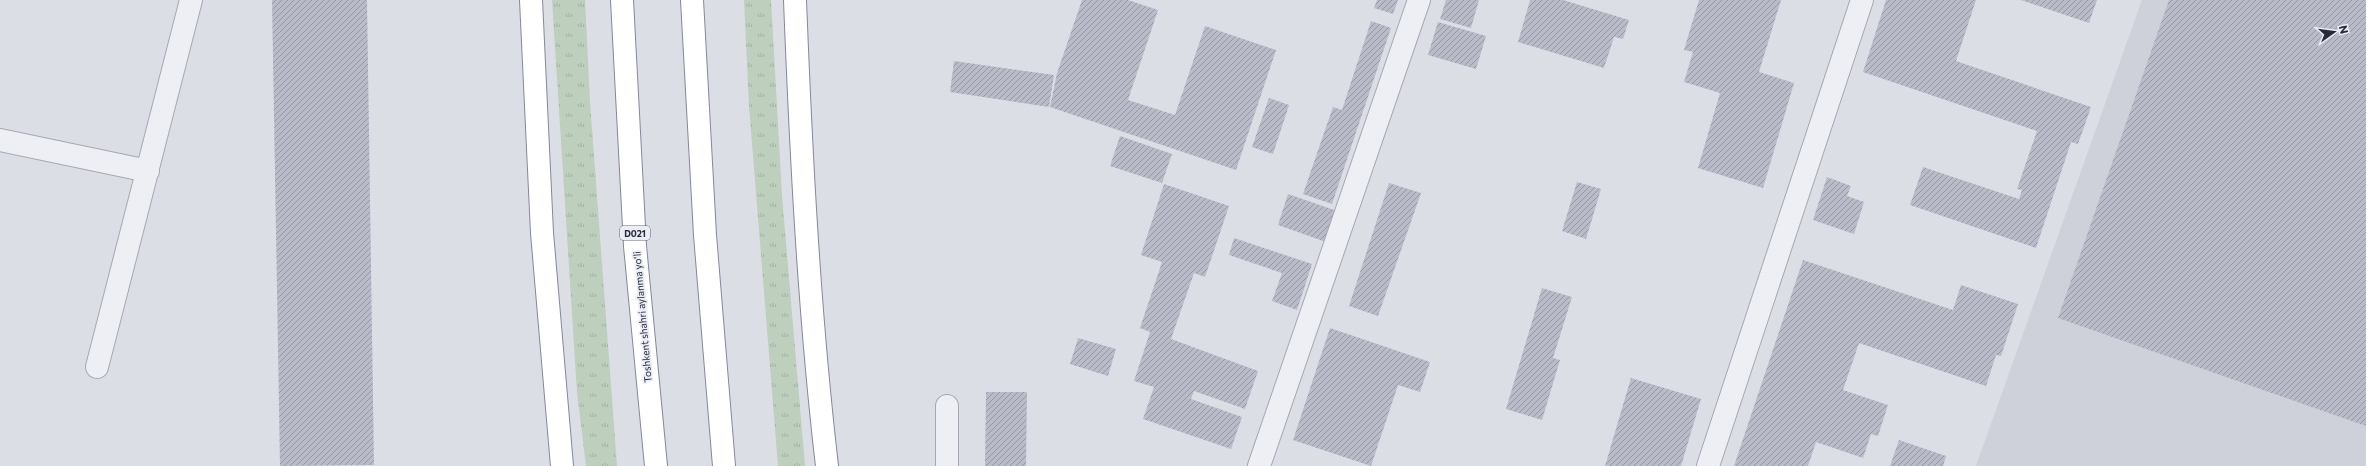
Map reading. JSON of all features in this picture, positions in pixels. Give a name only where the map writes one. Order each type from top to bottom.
[{"type":"highway","points":[[531,0],[542,233],[562,466]]},
{"type":"highway","name":"Toshkent shahri aylanma yoʻli","points":[[622,0],[635,246],[656,466]]},
{"type":"highway","points":[[692,0],[705,235],[724,466]]},
{"type":"highway","points":[[795,0],[800,135],[820,401],[827,466]]},
{"type":"street","points":[[97,368],[191,0]]},
{"type":"street","points":[[1259,466],[1419,0]]},
{"type":"street","points":[[1708,466],[1862,0]]},
{"type":"street","points":[[0,140],[148,171]]},
{"type":"street","points":[[947,406],[947,466]]},
{"type":"shaded area","points":[[2142,0],[2366,0],[2366,466],[1976,466]]},
{"type":"green space","points":[[552,0],[585,0],[590,102],[617,466],[586,466],[577,392]]},
{"type":"green space","points":[[744,0],[771,0],[782,196],[805,466],[778,466],[749,106]]},
{"type":"building","points":[[272,0],[367,0],[374,465],[280,466]]},
{"type":"building","points":[[1082,0],[1128,0],[1158,10],[1128,100],[1175,115],[1205,26],[1276,50],[1236,170],[1050,107],[1057,73]]},
{"type":"building","points":[[1377,0],[1398,0],[1393,14],[1374,8]]},
{"type":"building","points":[[1446,0],[1479,0],[1471,28],[1440,19]]},
{"type":"building","points":[[1530,0],[1563,0],[1629,20],[1623,39],[1614,37],[1604,68],[1518,42]]},
{"type":"building","points":[[1699,0],[1781,0],[1759,72],[1794,83],[1763,188],[1698,168],[1720,93],[1684,82],[1693,52],[1684,50]]},
{"type":"building","points":[[1886,0],[1976,0],[1956,61],[2091,107],[2078,144],[2071,142],[2036,248],[1910,205],[1923,167],[2019,199],[2022,190],[2017,189],[2037,131],[1863,72]]},
{"type":"building","points":[[2021,0],[2097,0],[2089,23]]},
{"type":"building","points":[[2169,0],[2366,0],[2366,426],[2058,318]]},
{"type":"building","points":[[1371,21],[1391,28],[1332,204],[1303,194],[1333,107],[1342,110]]},
{"type":"building","points":[[1438,22],[1486,36],[1476,69],[1428,55]]},
{"type":"building","points":[[954,61],[1054,75],[1049,107],[950,92]]},
{"type":"building","points":[[1269,98],[1289,105],[1273,154],[1252,147]]},
{"type":"building","points":[[1120,136],[1172,154],[1162,183],[1110,166]]},
{"type":"building","points":[[1827,177],[1851,186],[1847,196],[1864,202],[1854,234],[1813,220]]},
{"type":"building","points":[[1577,182],[1601,189],[1586,239],[1562,231]]},
{"type":"building","points":[[1389,183],[1421,193],[1378,316],[1349,306]]},
{"type":"building","points":[[1164,184],[1229,206],[1205,277],[1194,273],[1171,339],[1258,371],[1245,409],[1194,391],[1191,399],[1242,417],[1231,449],[1143,419],[1154,387],[1134,381],[1150,332],[1140,328],[1162,262],[1141,255]]},
{"type":"building","points":[[1288,194],[1337,211],[1326,242],[1278,225]]},
{"type":"building","points":[[1234,238],[1312,264],[1297,310],[1272,301],[1282,273],[1229,255]]},
{"type":"building","points":[[1803,260],[1953,310],[1961,285],[2018,304],[2001,356],[1996,355],[1986,386],[1859,343],[1843,390],[1888,405],[1878,436],[1871,434],[1863,458],[1816,442],[1808,466],[1734,466]]},
{"type":"building","points":[[1542,288],[1572,297],[1553,358],[1560,360],[1542,420],[1506,409]]},
{"type":"building","points":[[1330,328],[1430,362],[1420,392],[1398,385],[1371,466],[1293,440]]},
{"type":"building","points":[[1078,338],[1116,349],[1108,376],[1070,364]]},
{"type":"building","points":[[1631,378],[1701,399],[1681,466],[1605,466]]},
{"type":"building","points":[[986,392],[1027,392],[1026,466],[985,466]]},
{"type":"building","points":[[1899,440],[1946,456],[1943,466],[1890,466]]}]
